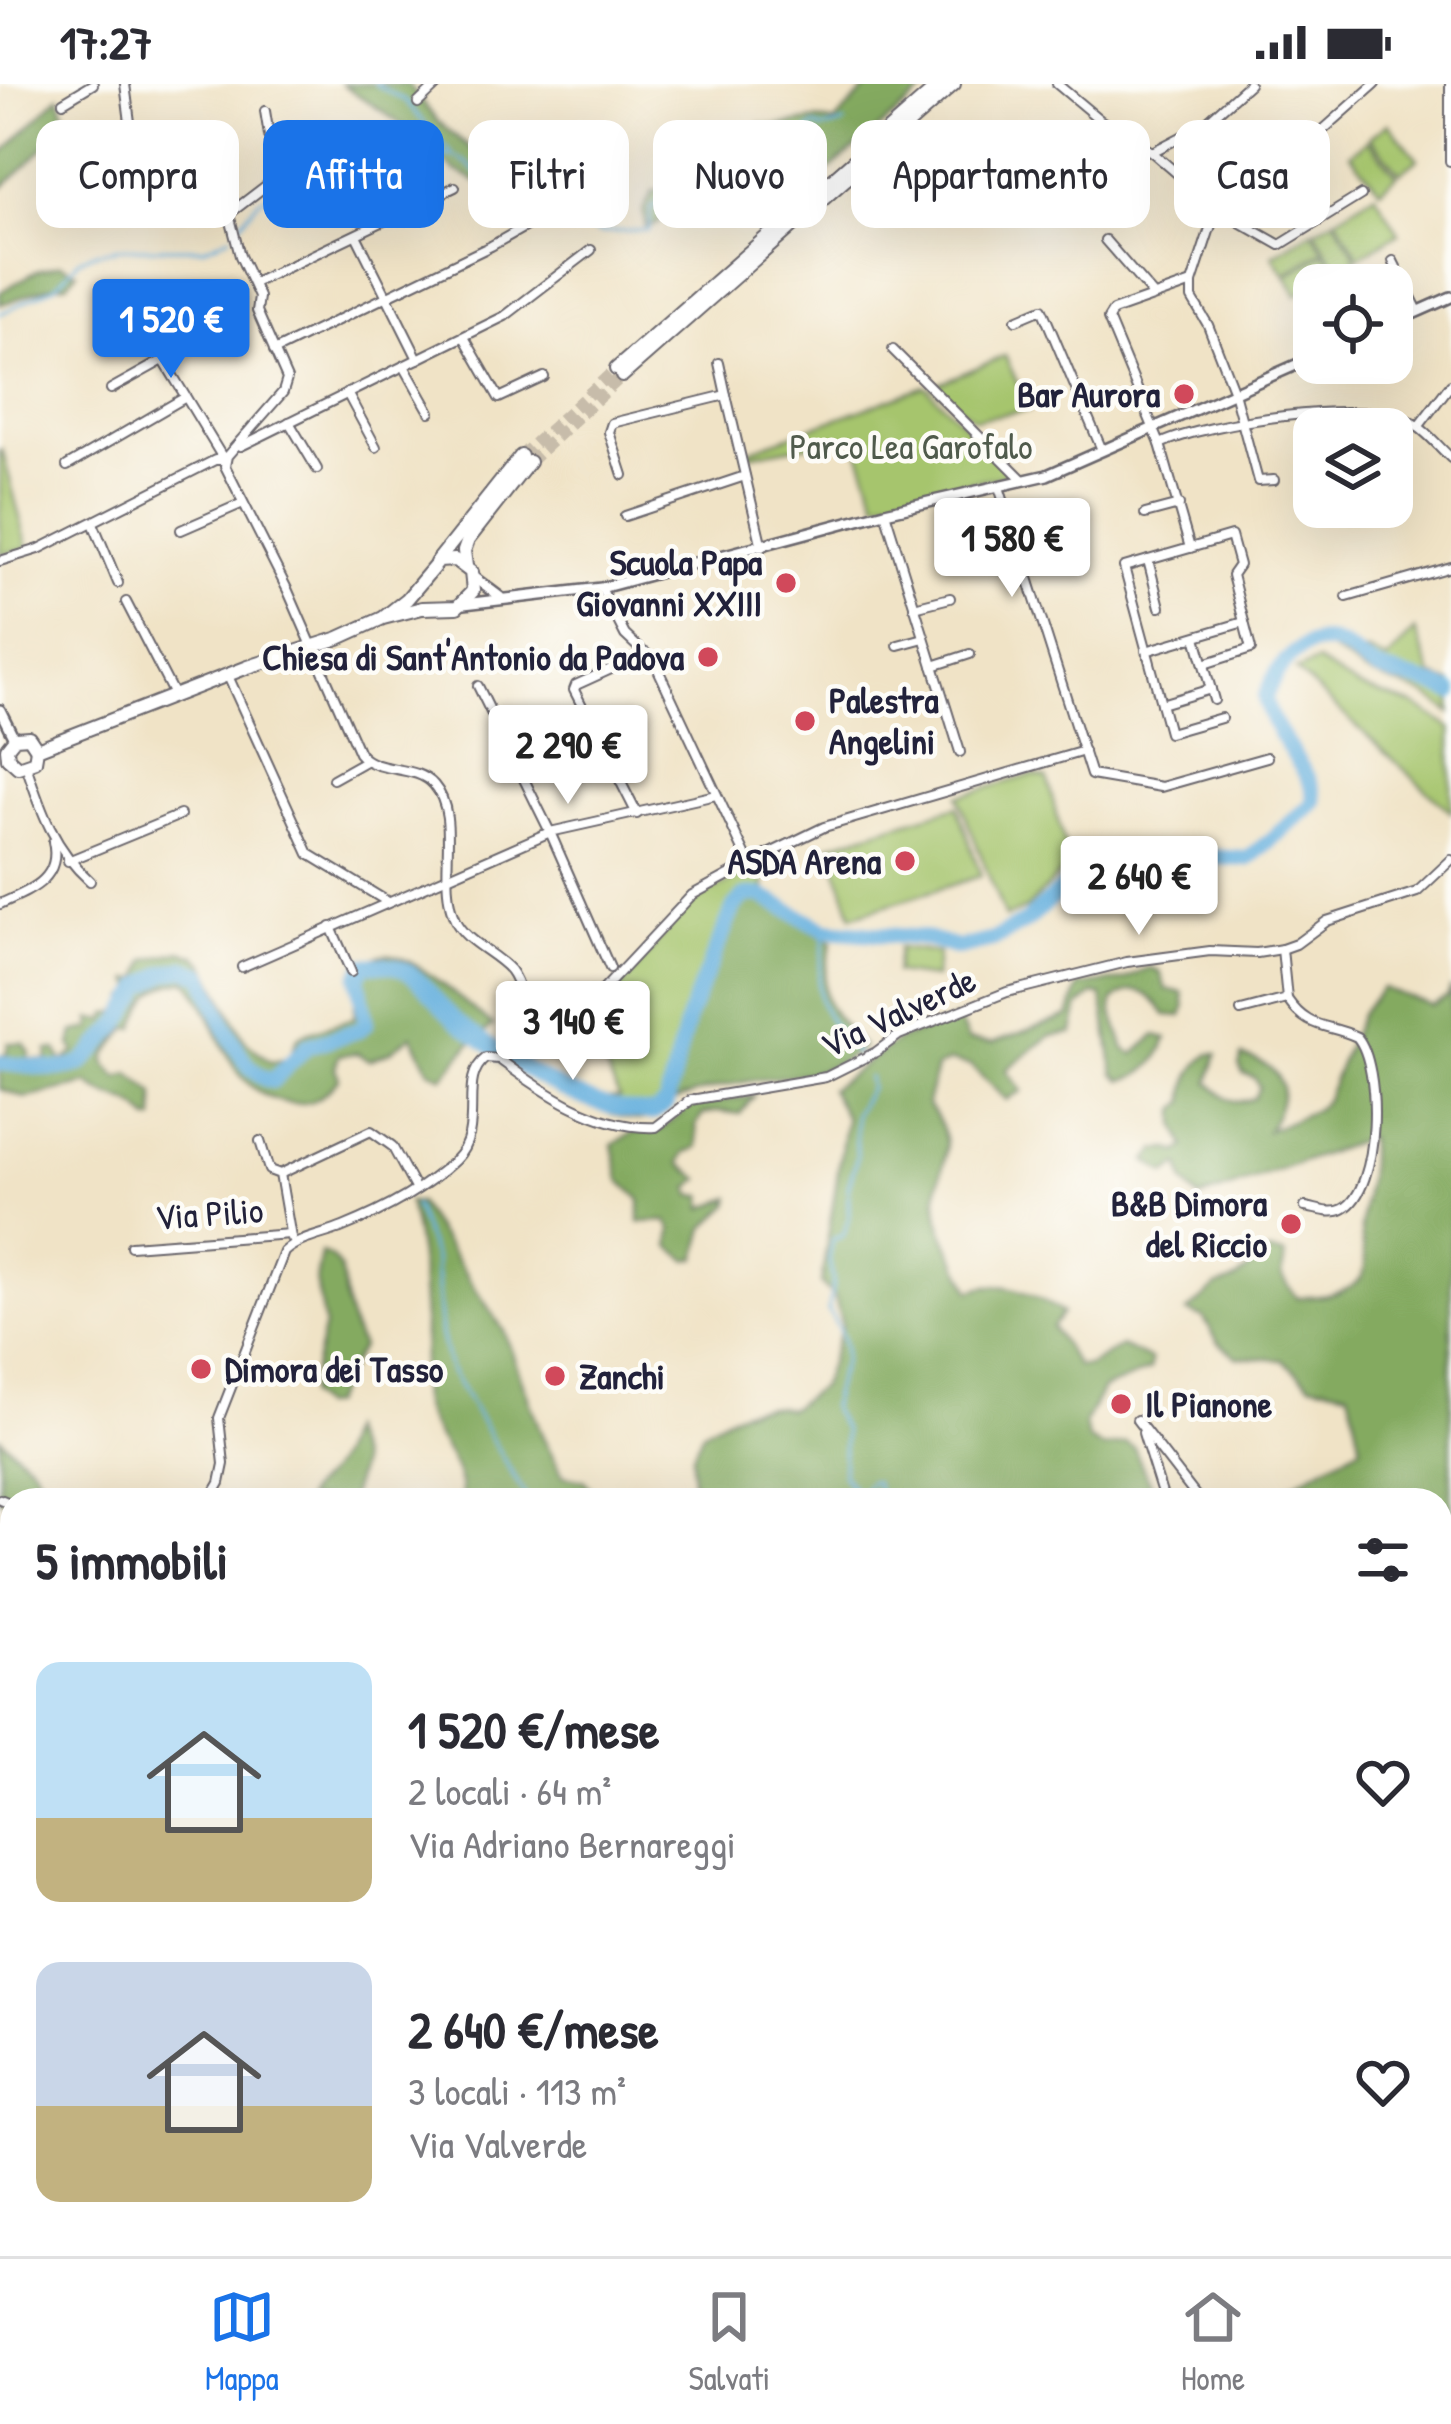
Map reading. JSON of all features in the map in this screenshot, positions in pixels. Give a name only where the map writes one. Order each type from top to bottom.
[{"type":"main road","points":[[941,84],[619,372],[954,84]]},
{"type":"main road","points":[[38,749],[383,618],[464,604],[472,591],[464,551],[468,540],[525,459],[401,605],[383,618]]},
{"type":"main road","points":[[436,563],[451,560],[469,571]]},
{"type":"main road","points":[[426,576],[426,592],[440,607]]},
{"type":"main road","points":[[28,737],[38,749],[35,761],[26,766],[4,759],[14,738],[28,737]]},
{"type":"street","points":[[63,102],[93,84]]},
{"type":"street","points":[[124,84],[129,120]]},
{"type":"street","points":[[418,103],[438,84]]},
{"type":"street","points":[[1057,84],[1100,121],[1174,171]]},
{"type":"street","points":[[1152,152],[1202,126],[1249,84]]},
{"type":"street","points":[[1330,124],[1376,84]]},
{"type":"street","points":[[1450,84],[1450,161]]},
{"type":"street","points":[[239,206],[276,178],[265,111]]},
{"type":"street","points":[[254,283],[455,187]]},
{"type":"street","points":[[1330,214],[1361,195]]},
{"type":"street","points":[[0,561],[38,549],[215,460],[224,460],[283,392],[287,380],[256,311],[259,297],[233,228]]},
{"type":"street","points":[[274,351],[521,228]]},
{"type":"street","points":[[1210,228],[1192,283],[1192,298],[1234,392],[1258,482],[1274,480]]},
{"type":"street","points":[[1251,228],[1280,244],[1306,228]]},
{"type":"street","points":[[356,235],[418,359]]},
{"type":"street","points":[[1105,240],[1153,295]]},
{"type":"street","points":[[235,450],[505,316],[591,250]]},
{"type":"street","points":[[1394,261],[1418,311]]},
{"type":"street","points":[[1190,548],[1160,444],[1108,319],[1113,311],[1192,283]]},
{"type":"street","points":[[1413,313],[1451,297]]},
{"type":"street","points":[[1016,320],[1042,309],[1045,313],[1102,450]]},
{"type":"street","points":[[111,389],[208,335]]},
{"type":"street","points":[[464,337],[499,398],[544,377]]},
{"type":"street","points":[[893,350],[1024,481]]},
{"type":"street","points":[[164,361],[224,460],[365,761]]},
{"type":"street","points":[[719,363],[762,547]]},
{"type":"street","points":[[404,366],[430,412]]},
{"type":"street","points":[[464,604],[601,588],[885,512],[1024,481],[1293,366]]},
{"type":"street","points":[[1418,427],[1451,384]]},
{"type":"street","points":[[346,393],[376,447]]},
{"type":"street","points":[[623,475],[609,432],[612,423],[726,395]]},
{"type":"street","points":[[67,466],[184,398]]},
{"type":"street","points":[[1160,444],[1243,420],[1381,414],[1406,419],[1451,458]]},
{"type":"street","points":[[289,422],[317,469]]},
{"type":"street","points":[[1163,423],[1171,439]]},
{"type":"street","points":[[626,516],[745,476]]},
{"type":"street","points":[[999,487],[1094,777],[1161,788],[1267,757]]},
{"type":"street","points":[[181,530],[243,502]]},
{"type":"street","points":[[1145,514],[1179,505]]},
{"type":"street","points":[[885,512],[959,752]]},
{"type":"street","points":[[96,521],[118,583]]},
{"type":"street","points":[[1204,664],[1251,649],[1232,575],[1239,565],[1231,536],[1124,567],[1169,733],[1221,718]]},
{"type":"street","points":[[1148,560],[1160,607]]},
{"type":"street","points":[[1347,597],[1451,567]]},
{"type":"street","points":[[469,571],[500,597]]},
{"type":"street","points":[[601,588],[626,635],[655,663],[749,863]]},
{"type":"street","points":[[914,607],[950,598]]},
{"type":"street","points":[[126,602],[174,695]]},
{"type":"street","points":[[1146,651],[1244,622]]},
{"type":"street","points":[[1196,637],[1214,700]]},
{"type":"street","points":[[898,645],[924,638]]},
{"type":"street","points":[[637,814],[574,690],[646,653]]},
{"type":"street","points":[[933,666],[970,654]]},
{"type":"street","points":[[227,674],[309,854],[388,902]]},
{"type":"street","points":[[478,686],[610,968]]},
{"type":"street","points":[[1161,704],[1211,689]]},
{"type":"street","points":[[0,710],[14,738]]},
{"type":"street","points":[[333,778],[365,761],[416,773],[438,789],[446,815],[445,878],[455,921],[514,974],[534,1024],[603,990],[692,895],[749,863],[824,827],[1084,751]]},
{"type":"street","points":[[0,904],[43,884],[56,851],[26,766]]},
{"type":"street","points":[[242,967],[550,832],[716,795]]},
{"type":"street","points":[[68,861],[180,815]]},
{"type":"street","points":[[51,835],[68,861],[90,881]]},
{"type":"street","name":"Via Valverde","points":[[291,1239],[344,1227],[416,1190],[458,1157],[472,1128],[472,1078],[486,1058],[499,1059],[566,1103],[629,1125],[656,1127],[691,1100],[826,1077],[877,1052],[899,1035],[1007,992],[1127,962],[1210,951],[1282,950],[1327,921],[1417,892],[1451,860]]},
{"type":"street","points":[[331,927],[351,972]]},
{"type":"street","points":[[1282,950],[1287,999],[1318,1027],[1358,1037],[1372,1060],[1374,1131],[1365,1173],[1350,1204],[1341,1210],[1305,1207]]},
{"type":"street","points":[[1241,1011],[1287,999]]},
{"type":"street","name":"Via Pilio","points":[[260,1141],[269,1170],[280,1174],[371,1131],[392,1146],[416,1190]]},
{"type":"street","name":"Via Pilio","points":[[131,1246],[291,1239],[280,1174]]},
{"type":"street","points":[[215,1488],[222,1475],[219,1418],[291,1239]]},
{"type":"street","points":[[1161,1488],[1137,1420],[1190,1488]]},
{"type":"street","points":[[907,2256],[937,2256]]},
{"type":"green space","points":[[342,84],[408,84],[436,120],[395,120]]},
{"type":"green space","points":[[871,84],[933,84],[890,120],[851,120],[851,152],[827,172],[827,122],[834,123]]},
{"type":"green space","points":[[59,96],[65,114],[62,120],[36,120],[36,156],[0,190],[0,156]]},
{"type":"green space","points":[[1388,123],[1418,159],[1400,173],[1370,137]]},
{"type":"green space","points":[[444,127],[468,146],[468,178],[444,162]]},
{"type":"green space","points":[[1368,140],[1397,175],[1380,190],[1350,154]]},
{"type":"green space","points":[[653,191],[653,225],[646,228],[643,210]]},
{"type":"green space","points":[[1375,193],[1399,233],[1359,257],[1336,218]]},
{"type":"green space","points":[[1334,219],[1357,258],[1348,264],[1335,264],[1315,230],[1330,228]]},
{"type":"green space","points":[[1312,231],[1324,250],[1293,264],[1284,274],[1273,255]]},
{"type":"green space","points":[[1325,252],[1332,264],[1306,264]]},
{"type":"green space","points":[[61,264],[77,272],[67,284],[0,304],[0,292],[37,271]]},
{"type":"green space","name":"Parco Lea Garofalo","points":[[1005,356],[1030,410],[974,419],[932,386]]},
{"type":"green space","name":"Parco Lea Garofalo","points":[[925,386],[1013,473],[877,502],[854,437],[748,455],[747,451]]},
{"type":"green space","points":[[0,450],[28,548],[0,554]]},
{"type":"green space","points":[[1415,630],[1432,676],[1451,683],[1451,713],[1426,695],[1366,673],[1334,652],[1369,652],[1387,661]]},
{"type":"green space","points":[[1317,662],[1359,687],[1415,705],[1451,728],[1451,812],[1296,671]]},
{"type":"green space","points":[[1033,775],[1047,778],[1064,843],[1075,858],[1027,908],[1005,918],[958,796]]},
{"type":"green space","name":"ASDA Arena","points":[[957,806],[981,876],[852,916],[829,845]]},
{"type":"green space","points":[[761,865],[767,900],[746,898],[735,908],[690,1013],[671,1102],[661,1113],[636,1120],[595,1106],[572,1090],[619,1098],[582,1011],[616,991],[695,901]]},
{"type":"green space","points":[[747,898],[759,898],[832,942],[825,978],[827,1000],[863,1047],[813,1072],[735,1084],[673,1101],[692,1013],[736,909]]},
{"type":"green space","points":[[898,948],[938,953],[934,978],[895,973]]},
{"type":"green space","points":[[181,951],[205,964],[245,1041],[271,1062],[289,1059],[303,1034],[354,1018],[358,971],[381,955],[415,965],[493,1025],[443,1077],[429,1070],[412,1035],[390,1052],[369,1060],[357,1053],[339,1055],[335,1068],[339,1078],[333,1085],[315,1100],[292,1104],[263,1095],[248,1083],[187,980],[152,994],[135,1028],[128,1028],[106,1055],[106,1064],[118,1078],[130,1074],[155,1094],[155,1120],[89,1084],[26,1098],[0,1089],[0,1056],[6,1055],[8,1043],[24,1043],[28,1059],[47,1061],[48,1050],[56,1050],[63,1062],[75,1052],[71,1045],[74,1032],[92,1029],[91,1019],[106,1020],[136,993],[131,980],[140,979],[147,960]]},
{"type":"green space","points":[[1150,968],[1160,972],[1166,989],[1183,993],[1182,1016],[1166,1015],[1149,996],[1136,991],[1113,1001],[1125,1049],[1134,1054],[1156,1035],[1167,1038],[1145,1071],[1122,1080],[1114,1073],[1102,996],[1094,994],[1079,1006],[1073,1033],[1050,1036],[1006,1070],[1022,1091],[1006,1100],[971,1066],[950,1061],[936,1068],[927,1104],[946,1148],[937,1196],[940,1222],[971,1291],[1006,1287],[1062,1313],[1052,1327],[1077,1366],[1088,1366],[1121,1346],[1151,1360],[1150,1370],[1103,1389],[1085,1423],[1088,1439],[1103,1448],[1126,1443],[1134,1448],[1152,1488],[693,1488],[692,1456],[703,1431],[744,1410],[789,1409],[821,1386],[842,1326],[835,1298],[821,1284],[846,1118],[830,1089],[898,1040],[958,1018],[968,1040],[992,1043],[1069,1016],[1079,986],[1124,980]]},
{"type":"green space","points":[[1451,987],[1451,1488],[1285,1488],[1361,1446],[1349,1391],[1310,1383],[1283,1360],[1237,1357],[1218,1342],[1203,1317],[1187,1312],[1268,1252],[1285,1255],[1282,1276],[1296,1297],[1328,1295],[1358,1282],[1365,1263],[1361,1224],[1368,1138],[1199,1199],[1184,1182],[1180,1165],[1166,1174],[1147,1161],[1157,1150],[1178,1153],[1186,1147],[1177,1126],[1177,1109],[1186,1102],[1195,1069],[1210,1054],[1217,1054],[1209,1082],[1234,1101],[1254,1098],[1259,1087],[1255,1078],[1243,1073],[1242,1056],[1277,1075],[1279,1106],[1267,1131],[1325,1101],[1361,1012],[1382,988],[1432,1005],[1448,996]]},
{"type":"green space","points":[[754,1096],[740,1114],[703,1114],[696,1125],[698,1147],[685,1153],[680,1163],[700,1179],[690,1189],[692,1195],[704,1196],[704,1208],[731,1198],[729,1206],[705,1228],[697,1258],[688,1260],[670,1246],[672,1229],[667,1221],[640,1222],[640,1199],[620,1180],[613,1145],[633,1132],[660,1130],[692,1105]]},
{"type":"green space","points":[[408,1202],[418,1203],[504,1331],[542,1435],[563,1476],[584,1480],[590,1488],[460,1488],[421,1398],[424,1342],[416,1235]]},
{"type":"green space","points":[[321,1253],[339,1268],[348,1315],[361,1347],[330,1405],[320,1407],[308,1395],[324,1325],[316,1281]]},
{"type":"green space","points":[[347,1430],[359,1466],[353,1488],[311,1488],[332,1467]]},
{"type":"green space","points":[[0,1438],[33,1467],[45,1488],[0,1488]]},
{"type":"waterway","points":[[375,84],[405,101],[452,154]]},
{"type":"waterway","points":[[235,230],[259,200],[306,175],[351,156],[404,144],[454,156],[492,187],[599,233],[649,230],[651,208],[681,200],[685,191],[709,188],[724,165],[747,161],[750,146],[777,150],[790,136],[802,139],[813,126],[823,129],[845,123]]},
{"type":"waterway","points":[[0,314],[56,286],[80,259],[94,253],[121,248],[204,248],[230,236]]},
{"type":"waterway","points":[[0,1063],[53,1069],[83,1063],[120,1023],[143,986],[185,968],[203,975],[239,1052],[260,1076],[272,1081],[307,1046],[359,1030],[366,1023],[358,977],[365,965],[384,964],[411,974],[462,1025],[551,1084],[600,1104],[653,1113],[666,1104],[689,1014],[734,907],[745,896],[760,895],[826,930],[923,938],[958,948],[993,940],[1027,921],[1087,866],[1120,852],[1248,859],[1314,803],[1310,782],[1265,698],[1286,661],[1308,645],[1334,643],[1380,670],[1451,692]]},
{"type":"waterway","points":[[826,930],[820,998],[831,1022],[857,1055]]},
{"type":"waterway","points":[[853,1488],[843,1476],[844,1431],[831,1408],[844,1350],[828,1311],[833,1283],[829,1259],[833,1239],[843,1236],[849,1220],[848,1188],[857,1157],[855,1114],[870,1088],[868,1077]]},
{"type":"waterway","points":[[414,1205],[435,1261],[449,1368],[521,1488]]},
{"type":"waterway","points":[[864,1488],[870,1481],[877,1488]]},
{"type":"tunnel","points":[[521,456],[616,369]]},
{"type":"tunnel","points":[[529,462],[622,376]]},
{"type":"place","name":"Bar Aurora","points":[[1184,394]]},
{"type":"place","name":"Scuola Papa Giovanni XXIII","points":[[786,583]]},
{"type":"place","name":"Chiesa di Sant'Antonio da Padova","points":[[708,657]]},
{"type":"place","name":"Palestra Angelini","points":[[805,721]]},
{"type":"place","name":"ASDA Arena","points":[[905,861]]},
{"type":"place","name":"B&B Dimora del Riccio","points":[[1291,1224]]},
{"type":"place","name":"Dimora dei Tasso","points":[[201,1369]]},
{"type":"place","name":"Zanchi","points":[[555,1376]]},
{"type":"place","name":"Il Pianone","points":[[1121,1404]]}]
